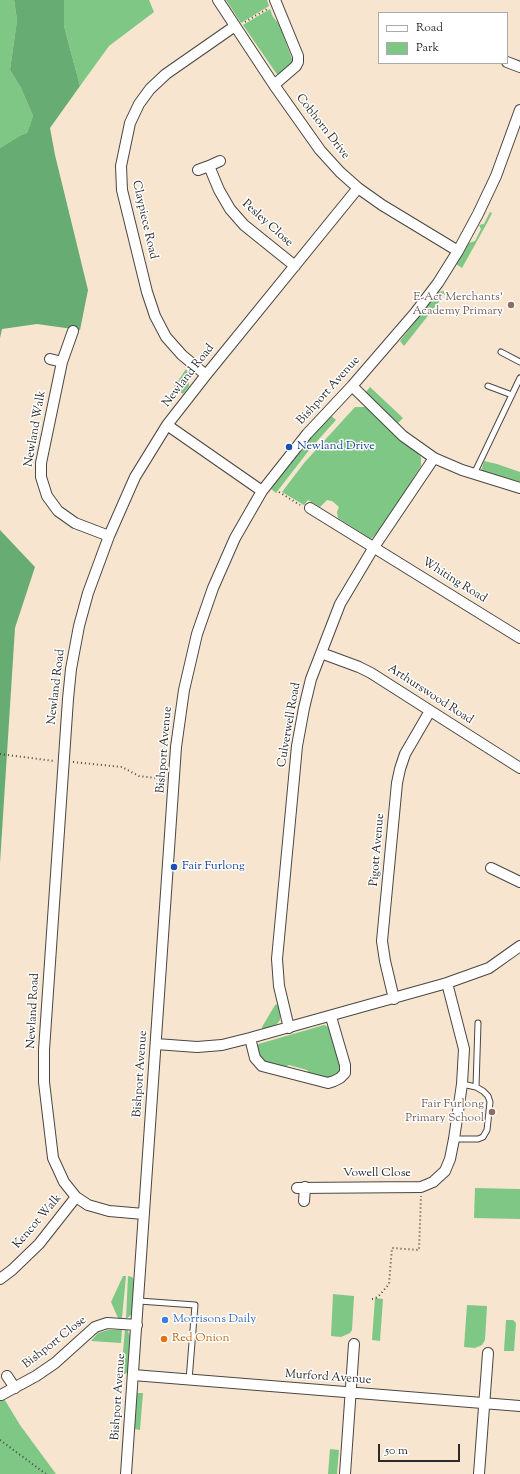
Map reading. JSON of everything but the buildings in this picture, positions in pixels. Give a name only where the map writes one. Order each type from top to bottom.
[{"type":"street","name":"Cobhorn Drive","points":[[218,0],[274,85],[320,150],[340,172],[358,188],[382,205],[458,251]]},
{"type":"street","points":[[274,85],[296,66],[298,62],[298,56],[276,2]]},
{"type":"street","name":"Claypiece Road","points":[[206,375],[182,355],[166,336],[155,316],[122,190],[120,166],[124,143],[130,123],[139,104],[150,89],[166,74],[235,27]]},
{"type":"street","points":[[508,62],[520,67]]},
{"type":"street","name":"Bishport Avenue","points":[[126,1474],[176,748],[184,690],[197,634],[213,588],[235,538],[262,491],[307,434],[352,386],[415,313],[438,282],[458,251],[496,176],[517,127],[520,110]]},
{"type":"street","points":[[198,170],[220,161]]},
{"type":"street","name":"Pesley Close","points":[[209,166],[219,190],[230,209],[244,225],[295,266]]},
{"type":"street","name":"Newland Road","points":[[144,1214],[99,1209],[76,1197],[64,1182],[53,1158],[44,1082],[44,1050],[63,762],[70,677],[79,626],[88,593],[109,536],[135,477],[167,425],[358,188]]},
{"type":"street","name":"Newland Walk","points":[[73,331],[62,362],[41,463],[41,477],[47,496],[58,512],[75,523],[109,536]]},
{"type":"street","points":[[50,359],[62,362]]},
{"type":"street","points":[[352,386],[403,436],[434,458],[462,470],[520,488]]},
{"type":"street","points":[[167,425],[262,491]]},
{"type":"street","name":"Culverwell Road","points":[[289,1028],[279,986],[277,959],[297,746],[311,679],[340,604],[374,547],[434,458]]},
{"type":"street","name":"Whiting Road","points":[[310,508],[520,638]]},
{"type":"street","name":"Arthurswood Road","points":[[321,653],[371,673],[520,768]]},
{"type":"street","name":"Pigott Avenue","points":[[394,998],[382,941],[397,783],[405,754],[430,711]]},
{"type":"street","points":[[491,868],[520,882]]},
{"type":"street","points":[[156,1044],[197,1047],[222,1045],[331,1017],[447,983],[489,968],[520,946]]},
{"type":"street","name":"Vowell Close","points":[[304,1201],[301,1188],[421,1187],[433,1182],[445,1171],[454,1139],[462,1084],[464,1049],[447,983]]},
{"type":"street","points":[[250,1038],[255,1058],[262,1066],[328,1083],[340,1078],[345,1072],[345,1065],[331,1017]]},
{"type":"street","name":"Kencot Walk","points":[[0,1279],[12,1270],[39,1244],[76,1197]]},
{"type":"street","name":"Bishport Close","points":[[1,1395],[36,1376],[55,1363],[95,1327],[106,1323],[137,1325]]},
{"type":"street","points":[[345,1474],[354,1344]]},
{"type":"street","points":[[479,1474],[488,1353]]},
{"type":"street","name":"Murford Avenue","points":[[134,1375],[520,1406]]},
{"type":"street","points":[[7,1376],[15,1388]]},
{"type":"lane","points":[[501,352],[520,362]]},
{"type":"lane","points":[[474,474],[520,378]]},
{"type":"lane","points":[[488,386],[512,395]]},
{"type":"lane","points":[[476,1087],[478,1023]]},
{"type":"lane","points":[[454,1139],[478,1139],[483,1137],[487,1130],[490,1102],[488,1096],[476,1087],[462,1084]]},
{"type":"lane","points":[[138,1301],[195,1305],[189,1380]]},
{"type":"path","points":[[235,27],[276,2]]},
{"type":"path","points":[[279,492],[302,507],[310,508]]},
{"type":"path","points":[[0,754],[63,762],[117,766],[139,776],[174,780]]},
{"type":"path","points":[[372,1299],[378,1297],[389,1284],[392,1248],[419,1250],[421,1187]]},
{"type":"path","points":[[0,1440],[46,1474]]},
{"type":"green space","points":[[0,0],[14,0],[17,20],[10,70],[21,88],[33,116],[27,133],[0,148]]},
{"type":"green space","points":[[14,0],[64,0],[64,26],[80,86],[50,128],[55,155],[88,290],[80,330],[37,324],[2,329],[0,338],[0,148],[27,133],[33,116],[21,88],[10,70],[17,20]]},
{"type":"green space","points":[[64,0],[149,0],[154,12],[109,46],[80,86],[64,26]]},
{"type":"green space","points":[[226,0],[267,0],[269,6],[241,23]]},
{"type":"green space","points":[[270,9],[273,17],[279,24],[292,59],[292,63],[279,76],[243,25]]},
{"type":"green space","points":[[490,212],[492,213],[487,223],[462,268],[456,264],[469,243],[475,241],[481,229],[479,225],[484,224]]},
{"type":"green space","points":[[443,291],[446,293],[404,346],[400,341],[438,292]]},
{"type":"green space","points":[[186,369],[189,373],[189,386],[183,394],[174,387]]},
{"type":"green space","points":[[370,387],[403,418],[397,424],[364,394]]},
{"type":"green space","points":[[355,407],[366,407],[414,449],[421,457],[421,466],[382,528],[371,539],[338,518],[337,512],[339,507],[332,501],[327,500],[320,507],[308,500],[304,505],[282,492],[304,463]]},
{"type":"green space","points":[[328,413],[336,420],[310,449],[276,493],[271,489],[277,479],[296,454],[326,421],[325,417]]},
{"type":"green space","points":[[484,461],[520,472],[520,482],[481,471]]},
{"type":"green space","points":[[0,530],[35,567],[15,628],[0,863]]},
{"type":"green space","points":[[278,1004],[280,1020],[277,1024],[271,1027],[262,1029],[275,1005]]},
{"type":"green space","points":[[324,1025],[329,1027],[340,1063],[339,1073],[328,1079],[311,1075],[307,1070],[289,1065],[282,1068],[264,1064],[258,1057],[255,1045]]},
{"type":"green space","points":[[475,1188],[520,1189],[520,1219],[474,1218]]},
{"type":"green space","points":[[123,1276],[126,1276],[122,1318],[118,1318],[111,1302]]},
{"type":"green space","points":[[128,1276],[132,1277],[134,1280],[132,1314],[126,1319]]},
{"type":"green space","points":[[333,1294],[354,1296],[352,1330],[350,1333],[341,1337],[331,1336]]},
{"type":"green space","points":[[375,1298],[383,1299],[380,1341],[372,1340]]},
{"type":"green space","points":[[467,1305],[487,1306],[485,1340],[482,1345],[475,1348],[464,1347]]},
{"type":"green space","points":[[506,1320],[513,1320],[516,1323],[514,1351],[504,1351]]},
{"type":"green space","points":[[125,1329],[128,1331],[130,1336],[128,1372],[121,1374]]},
{"type":"green space","points":[[108,1330],[122,1330],[121,1343],[91,1341],[98,1333]]},
{"type":"green space","points":[[0,1392],[20,1425],[56,1474],[0,1474]]},
{"type":"green space","points":[[133,1393],[143,1393],[140,1430],[134,1429],[135,1398]]},
{"type":"green space","points":[[330,1449],[339,1450],[337,1474],[328,1474]]},
{"type":"place","name":"E-Act Merchants' Academy Primary","points":[[511,305]]},
{"type":"place","name":"Newland Drive","points":[[289,447]]},
{"type":"place","name":"Fair Furlong","points":[[174,867]]},
{"type":"place","name":"Fair Furlong Primary School","points":[[492,1112]]},
{"type":"place","name":"Morrisons Daily","points":[[165,1320]]},
{"type":"place","name":"Red Onion","points":[[164,1339]]}]
